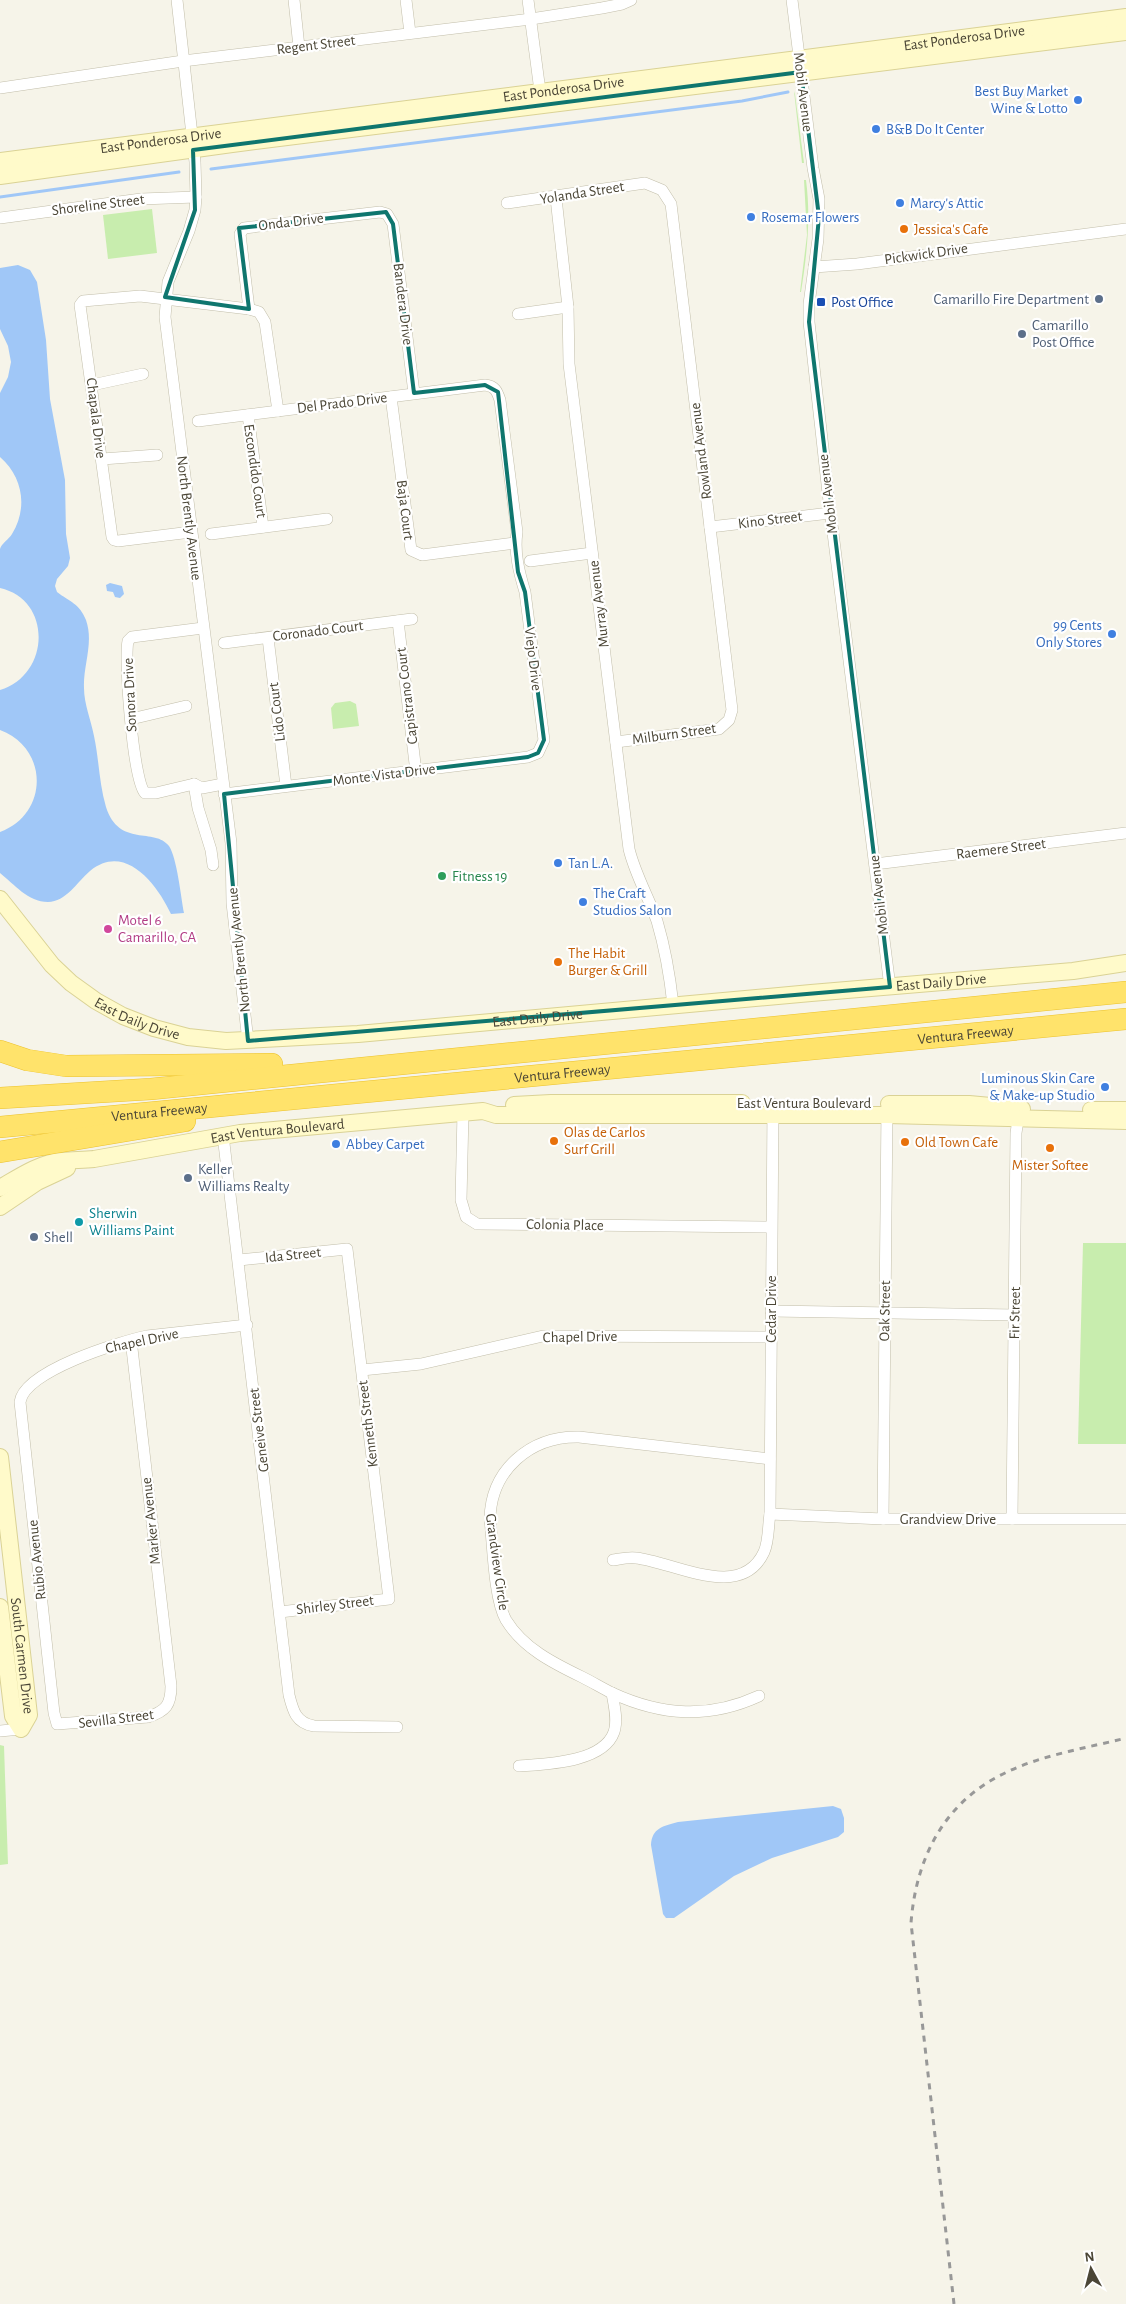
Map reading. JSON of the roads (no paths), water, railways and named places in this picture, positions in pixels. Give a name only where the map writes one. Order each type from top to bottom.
[{"type":"highway","name":"Ventura Freeway","points":[[0,1098],[151,1089],[1126,992]]},
{"type":"highway","name":"Ventura Freeway","points":[[0,1126],[1126,1019]]},
{"type":"highway","points":[[0,1051],[35,1062],[66,1066],[287,1064],[362,1067]]},
{"type":"highway","points":[[0,1152],[161,1126],[278,1101]]},
{"type":"main road","name":"East Ponderosa Drive","points":[[0,161],[192,143],[800,66],[1126,17]]},
{"type":"main road","name":"East Ponderosa Drive","points":[[0,176],[192,143],[540,91],[1126,32]]},
{"type":"main road","name":"East Daily Drive","points":[[0,899],[60,974],[109,1009],[137,1022],[172,1033],[204,1039],[248,1041],[358,1034],[1073,971],[1126,963]]},
{"type":"main road","name":"East Ventura Boulevard","points":[[0,1188],[30,1170],[46,1164],[63,1161],[75,1162],[223,1135],[463,1112],[483,1111],[504,1115],[696,1116],[773,1109],[887,1109],[1019,1114],[1126,1121]]},
{"type":"main road","name":"East Ventura Boulevard","points":[[1019,1114],[1126,1110]]},
{"type":"main road","name":"East Ventura Boulevard","points":[[0,1207],[37,1182],[67,1168],[75,1162]]},
{"type":"main road","name":"South Carmen Drive","points":[[0,1457],[29,1715],[21,1729],[13,1716],[0,1607]]},
{"type":"street","name":"North Brently Avenue","points":[[177,0],[196,196],[195,210],[189,231],[172,268],[165,298],[167,346],[224,789],[231,850],[232,903],[248,1041]]},
{"type":"street","points":[[294,0],[299,47]]},
{"type":"street","points":[[406,0],[410,34]]},
{"type":"street","points":[[528,0],[540,91]]},
{"type":"street","name":"Regent Street","points":[[0,88],[183,61],[531,20],[602,8],[631,0]]},
{"type":"street","name":"Mobil Avenue","points":[[792,0],[819,217],[809,304],[809,322],[830,513],[890,987]]},
{"type":"street","name":"Yolanda Street","points":[[507,203],[556,198],[645,183],[657,186]]},
{"type":"street","name":"Rowland Avenue","points":[[657,186],[668,196],[671,204],[732,707],[729,720]]},
{"type":"street","name":"Shoreline Street","points":[[0,218],[141,199],[196,196]]},
{"type":"street","name":"Murray Avenue","points":[[556,198],[568,307],[568,364],[629,849],[637,875],[656,920],[664,950],[672,1005]]},
{"type":"street","name":"Onda Drive","points":[[249,308],[240,234],[244,228],[380,212],[389,216]]},
{"type":"street","name":"Bandera Drive","points":[[389,216],[393,224],[414,393]]},
{"type":"street","name":"Pickwick Drive","points":[[814,267],[857,264],[1126,229]]},
{"type":"street","name":"Chapala Drive","points":[[165,298],[123,296],[83,301],[80,304],[112,537],[114,540],[191,532]]},
{"type":"street","points":[[165,298],[249,308],[259,312],[265,322],[278,411]]},
{"type":"street","points":[[518,314],[568,307]]},
{"type":"street","points":[[92,385],[143,374]]},
{"type":"street","name":"Del Prado Drive","points":[[198,421],[414,393],[485,385],[491,386],[496,390],[500,400],[516,532],[515,543]]},
{"type":"street","name":"Baja Court","points":[[391,397],[411,550],[422,555],[515,543]]},
{"type":"street","name":"Escondido Court","points":[[248,415],[263,527]]},
{"type":"street","points":[[102,458],[157,455]]},
{"type":"street","name":"Kino Street","points":[[710,527],[830,513]]},
{"type":"street","name":"Escondido Court","points":[[211,534],[327,519]]},
{"type":"street","name":"Viejo Drive","points":[[515,543],[518,569],[525,592],[544,740],[541,750]]},
{"type":"street","points":[[530,561],[592,552]]},
{"type":"street","name":"Coronado Court","points":[[224,643],[412,619]]},
{"type":"street","name":"Capistrano Court","points":[[398,621],[416,772]]},
{"type":"street","name":"Sonora Drive","points":[[145,793],[137,775],[128,682],[128,641],[132,637],[203,628]]},
{"type":"street","name":"Lido Court","points":[[268,638],[286,786]]},
{"type":"street","points":[[131,719],[186,706]]},
{"type":"street","name":"Milburn Street","points":[[616,742],[712,730],[725,725],[729,720]]},
{"type":"street","name":"Monte Vista Drive","points":[[145,793],[156,793],[194,784],[202,788],[224,789],[286,786],[416,772],[528,758],[541,750]]},
{"type":"street","points":[[194,784],[198,808],[211,850],[213,865]]},
{"type":"street","name":"Raemere Street","points":[[875,864],[1126,833]]},
{"type":"street","name":"Cedar Drive","points":[[613,1560],[635,1558],[718,1577],[741,1575],[753,1568],[765,1550],[770,1514],[773,1109]]},
{"type":"street","name":"Oak Street","points":[[883,1518],[887,1109]]},
{"type":"street","name":"Colonia Place","points":[[463,1112],[461,1200],[466,1217],[477,1224],[771,1227]]},
{"type":"street","name":"Fir Street","points":[[1012,1518],[1016,1138],[1019,1114]]},
{"type":"street","name":"Geneive Street","points":[[223,1135],[247,1325],[289,1695],[294,1714],[301,1721],[314,1726],[397,1727]]},
{"type":"street","name":"Ida Street","points":[[238,1260],[347,1249]]},
{"type":"street","name":"Kenneth Street","points":[[347,1249],[389,1599]]},
{"type":"street","points":[[771,1311],[1015,1315]]},
{"type":"street","name":"Chapel Drive","points":[[21,1395],[25,1389],[60,1367],[92,1352],[131,1340],[247,1325]]},
{"type":"street","name":"Chapel Drive","points":[[362,1370],[421,1364],[543,1336],[771,1337]]},
{"type":"street","name":"Marker Avenue","points":[[131,1340],[171,1686],[170,1702]]},
{"type":"street","name":"Rubio Avenue","points":[[21,1395],[20,1402],[54,1713],[57,1724]]},
{"type":"street","name":"Grandview Circle","points":[[759,1696],[737,1706],[721,1710],[691,1712],[656,1707],[612,1693],[542,1657],[520,1637],[506,1620],[500,1603],[490,1519],[492,1496],[504,1473],[515,1460],[536,1445],[553,1439],[570,1437],[770,1459]]},
{"type":"street","name":"Grandview Drive","points":[[770,1514],[883,1518],[1126,1519]]},
{"type":"street","name":"Shirley Street","points":[[280,1612],[389,1599]]},
{"type":"street","points":[[519,1766],[578,1758],[594,1752],[604,1745],[615,1729],[612,1693]]},
{"type":"street","name":"Sevilla Street","points":[[57,1724],[148,1717],[161,1713],[170,1702]]},
{"type":"street","points":[[0,1731],[21,1729]]},
{"type":"water","points":[[18,265],[30,270],[37,282],[46,340],[50,399],[65,480],[66,534],[70,558],[68,566],[57,579],[55,586],[57,592],[74,603],[86,620],[89,646],[84,679],[84,694],[96,745],[100,780],[106,807],[112,820],[119,828],[137,835],[155,838],[169,846],[176,868],[184,913],[171,914],[157,891],[138,870],[127,864],[115,861],[103,863],[90,871],[66,895],[60,899],[48,902],[28,896],[0,873],[0,832],[16,823],[28,811],[34,797],[37,781],[34,765],[28,751],[16,739],[0,730],[0,690],[17,682],[29,669],[36,654],[39,638],[36,622],[29,607],[17,595],[0,588],[0,549],[17,524],[20,514],[21,493],[14,474],[0,457],[0,393],[8,377],[11,362],[8,346],[0,329],[0,268]]},
{"type":"water","points":[[110,583],[122,586],[124,594],[120,598],[115,597],[113,592],[107,591],[106,585]]},
{"type":"water","points":[[833,1806],[841,1809],[844,1818],[844,1832],[838,1837],[772,1858],[734,1876],[674,1918],[666,1918],[663,1914],[651,1845],[656,1831],[659,1829],[678,1822]]},
{"type":"waterway","points":[[211,169],[742,101],[788,92]]},
{"type":"waterway","points":[[0,197],[179,172]]},
{"type":"railway","points":[[954,2304],[911,1923],[919,1876],[937,1834],[965,1800],[984,1785],[1005,1773],[1034,1761],[1126,1738]]},
{"type":"place","name":"Best Buy Market Wine & Lotto","points":[[1078,100]]},
{"type":"place","name":"B&B Do It Center","points":[[876,129]]},
{"type":"place","name":"Marcy's Attic","points":[[900,203]]},
{"type":"place","name":"Rosemar Flowers","points":[[751,217]]},
{"type":"place","name":"Jessica's Cafe","points":[[904,229]]},
{"type":"place","name":"Camarillo Fire Department","points":[[1099,299]]},
{"type":"place","name":"Post Office","points":[[821,302]]},
{"type":"place","name":"Camarillo Post Office","points":[[1022,334]]},
{"type":"place","name":"99 Cents Only Stores","points":[[1112,634]]},
{"type":"place","name":"Tan L.A.","points":[[558,863]]},
{"type":"place","name":"Fitness 19","points":[[442,876]]},
{"type":"place","name":"The Craft Studios Salon","points":[[583,902]]},
{"type":"place","name":"Motel 6 Camarillo, CA","points":[[108,929]]},
{"type":"place","name":"The Habit Burger & Grill","points":[[558,962]]},
{"type":"place","name":"Luminous Skin Care & Make-up Studio","points":[[1105,1087]]},
{"type":"place","name":"Olas de Carlos Surf Grill","points":[[554,1141]]},
{"type":"place","name":"Old Town Cafe","points":[[905,1142]]},
{"type":"place","name":"Abbey Carpet","points":[[336,1144]]},
{"type":"place","name":"Mister Softee","points":[[1050,1148]]},
{"type":"place","name":"Keller Williams Realty","points":[[188,1178]]},
{"type":"place","name":"Sherwin Williams Paint","points":[[79,1222]]},
{"type":"place","name":"Shell","points":[[34,1237]]}]
